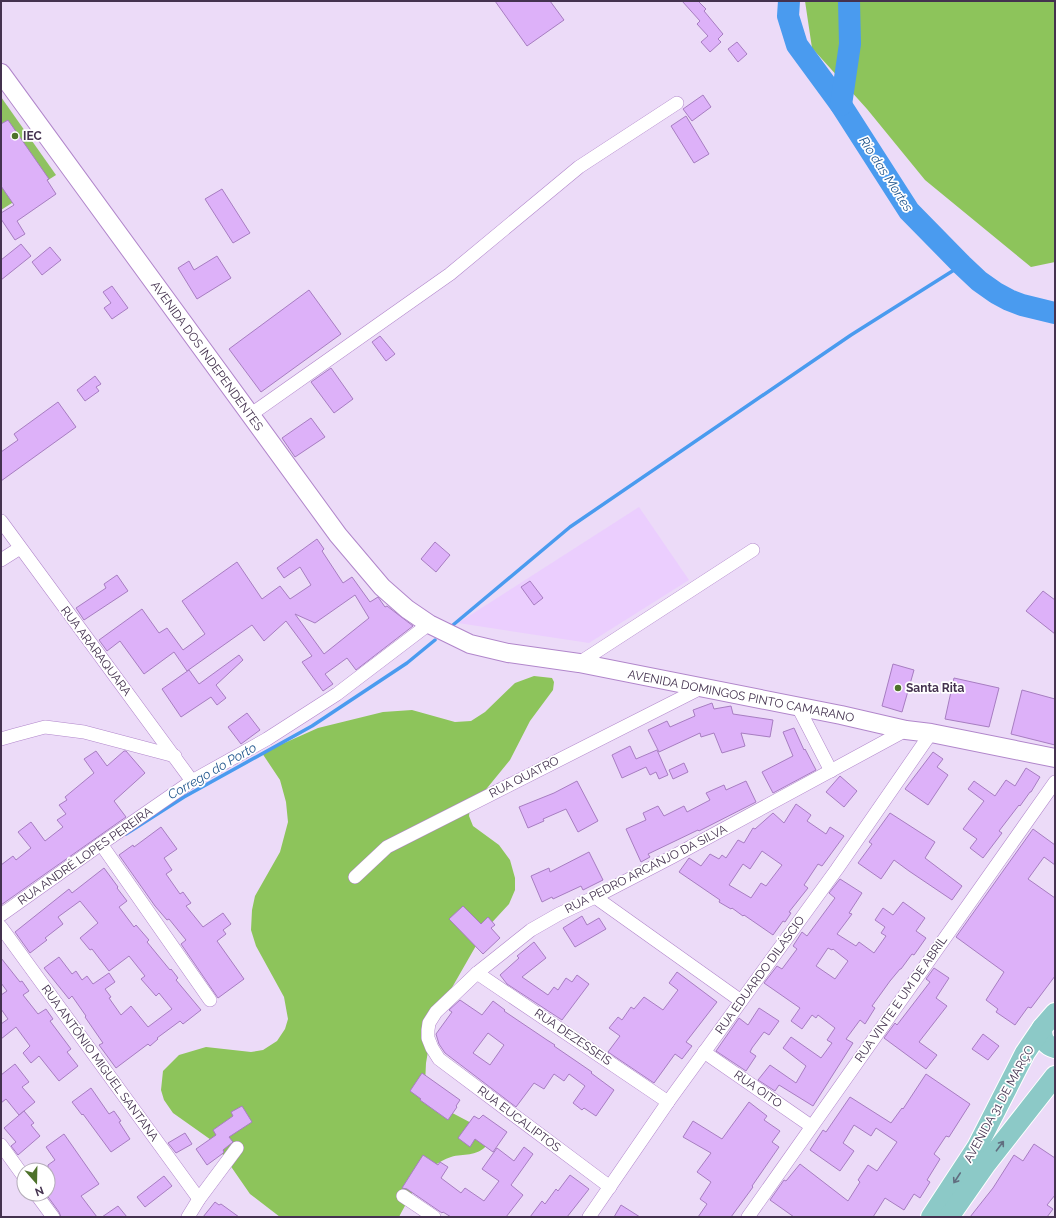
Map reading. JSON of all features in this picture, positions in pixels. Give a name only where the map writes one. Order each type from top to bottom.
[{"type":"main road","name":"AVENIDA DOS INDEPENDENTES","points":[[1,73],[338,535],[382,587],[407,609],[430,624]]},
{"type":"main road","name":"AVENIDA DOMINGOS PINTO CAMARANO","points":[[430,624],[470,644],[508,653],[578,663],[906,730],[931,733],[1055,758]]},
{"type":"main road","name":"AVENIDA 31 DE MARÇO","points":[[947,1213],[977,1147],[1025,1053],[1055,1012]]},
{"type":"main road","points":[[1042,1028],[1044,1042],[1055,1048]]},
{"type":"main road","name":"AVENIDA 31 DE MARÇO","points":[[947,1213],[1055,1076]]},
{"type":"street","points":[[250,415],[450,274],[579,167],[678,103]]},
{"type":"street","name":"RUA ARARAQUARA","points":[[1,521],[192,781]]},
{"type":"street","points":[[1,560],[20,548]]},
{"type":"street","points":[[578,663],[753,550]]},
{"type":"street","name":"RUA ANDRÉ LOPES PEREIRA","points":[[1,915],[104,848],[192,781],[267,739],[337,694],[430,624]]},
{"type":"street","name":"RUA QUATRO","points":[[355,877],[386,847],[701,688]]},
{"type":"street","points":[[798,707],[831,771]]},
{"type":"street","points":[[1,740],[45,728],[84,732],[174,756]]},
{"type":"street","name":"RUA PEDRO ARCANJO DA SILVA","points":[[432,1048],[428,1038],[428,1030],[429,1023],[436,1012],[477,973],[530,930],[558,914],[595,897],[672,857],[906,730]]},
{"type":"street","name":"RUA EDUARDO DILÁSCIO","points":[[589,1217],[668,1102],[832,875],[931,733]]},
{"type":"street","name":"RUA VINTE E UM DE ABRIL","points":[[748,1217],[1055,782]]},
{"type":"street","points":[[104,848],[210,1000]]},
{"type":"street","points":[[595,897],[741,1001]]},
{"type":"street","name":"RUA ANTÔNIO MIGUEL SANTANA","points":[[2,928],[199,1199]]},
{"type":"street","name":"RUA DEZESSEIS","points":[[477,973],[668,1102]]},
{"type":"street","name":"RUA EUCALIPTOS","points":[[432,1048],[439,1059],[610,1187]]},
{"type":"street","name":"RUA OITO","points":[[704,1052],[811,1126]]},
{"type":"street","points":[[1,1145],[16,1166]]},
{"type":"street","points":[[188,1217],[199,1199],[237,1148]]},
{"type":"street","points":[[403,1196],[434,1217]]},
{"type":"street","points":[[42,1202],[53,1217]]},
{"type":"shaded area","points":[[639,507],[689,580],[589,643],[458,623]]},
{"type":"green space","points":[[805,1],[1055,1],[1055,262],[1031,267],[925,180],[867,109],[812,48]]},
{"type":"green space","name":"IEC","points":[[1,97],[56,175],[1,210]]},
{"type":"green space","points":[[534,676],[552,678],[554,682],[553,690],[530,721],[510,760],[470,809],[469,816],[473,826],[499,845],[510,860],[515,878],[515,890],[509,904],[485,930],[442,1005],[431,1034],[426,1063],[425,1084],[441,1107],[477,1126],[486,1146],[478,1152],[451,1157],[434,1167],[426,1174],[414,1190],[399,1217],[280,1217],[250,1194],[214,1142],[173,1113],[164,1100],[161,1090],[163,1071],[179,1055],[206,1047],[251,1052],[263,1050],[277,1041],[285,1029],[288,1019],[284,997],[256,946],[251,930],[252,910],[255,896],[280,852],[288,822],[286,802],[280,780],[262,753],[318,728],[383,712],[412,710],[455,722],[471,721],[485,712],[515,683]]},
{"type":"building","points":[[495,1],[550,1],[564,20],[527,46]]},
{"type":"building","points":[[682,1],[698,1],[706,9],[704,11],[723,34],[718,39],[721,42],[710,52],[701,42],[708,36],[697,24],[700,21]]},
{"type":"building","points":[[737,42],[747,54],[738,62],[728,49]]},
{"type":"building","points":[[703,95],[711,107],[692,121],[683,109]]},
{"type":"building","points":[[686,116],[709,154],[694,163],[671,126]]},
{"type":"building","name":"IEC","points":[[8,120],[49,179],[47,180],[56,194],[17,221],[25,234],[15,240],[1,219],[1,213],[14,205],[1,186],[1,124]]},
{"type":"building","points":[[222,189],[250,233],[233,243],[205,199]]},
{"type":"building","points":[[21,244],[31,256],[1,280],[1,260]]},
{"type":"building","points":[[50,247],[61,260],[42,275],[32,262]]},
{"type":"building","points":[[217,256],[231,278],[197,299],[178,268],[189,261],[194,270]]},
{"type":"building","points":[[112,286],[128,308],[112,319],[104,308],[111,303],[103,292]]},
{"type":"building","points":[[309,290],[341,334],[261,392],[229,349]]},
{"type":"building","points":[[380,336],[395,354],[386,361],[372,342]]},
{"type":"building","points":[[331,368],[353,399],[334,413],[311,382]]},
{"type":"building","points":[[95,376],[101,384],[96,387],[99,391],[85,401],[77,390]]},
{"type":"building","points":[[58,402],[76,427],[1,481],[1,452],[18,440],[14,434]]},
{"type":"building","points":[[311,418],[325,437],[295,457],[282,438]]},
{"type":"building","points":[[317,539],[324,549],[322,551],[343,583],[352,577],[370,602],[378,597],[385,607],[387,606],[413,626],[356,670],[347,658],[325,674],[333,684],[323,691],[302,662],[312,656],[286,621],[264,641],[252,625],[187,671],[174,652],[144,674],[120,641],[107,651],[99,640],[142,609],[159,633],[167,628],[183,650],[205,634],[182,601],[237,562],[262,599],[280,586],[290,599],[311,585],[300,567],[284,578],[277,568]],"holes":[[[355,595],[369,618],[324,654],[295,614],[315,623]]]},
{"type":"building","points":[[435,542],[450,555],[436,572],[421,559]]},
{"type":"building","points":[[117,575],[128,591],[84,620],[76,608],[106,588],[104,584]]},
{"type":"building","points":[[530,581],[543,598],[534,605],[521,587]]},
{"type":"building","points":[[1043,591],[1055,600],[1055,634],[1026,611]]},
{"type":"building","points":[[239,655],[243,660],[216,685],[226,698],[217,705],[211,697],[181,717],[162,689],[189,670],[199,684]]},
{"type":"building","name":"Santa Rita","points":[[893,664],[914,670],[902,712],[882,706]]},
{"type":"building","points":[[954,678],[999,688],[989,727],[945,719]]},
{"type":"building","points":[[1022,690],[1055,699],[1055,745],[1011,734]]},
{"type":"building","points":[[712,703],[714,709],[731,706],[733,714],[773,720],[770,737],[741,733],[745,746],[722,753],[714,733],[701,737],[700,733],[659,752],[648,730],[667,721],[670,727],[695,716],[693,710]]},
{"type":"building","points":[[247,713],[260,730],[241,744],[228,727]]},
{"type":"building","points":[[794,728],[804,750],[805,749],[816,770],[773,793],[762,772],[793,756],[783,732]]},
{"type":"building","points":[[630,746],[636,759],[657,750],[668,775],[659,779],[656,772],[650,775],[646,767],[622,778],[612,755]]},
{"type":"building","points":[[96,751],[107,766],[124,751],[126,751],[145,773],[114,801],[126,817],[1,905],[1,865],[13,856],[16,860],[31,848],[18,832],[31,822],[45,841],[63,827],[57,820],[66,814],[59,805],[67,800],[65,797],[94,773],[84,759]]},
{"type":"building","points":[[933,752],[943,759],[937,767],[948,775],[928,805],[905,789]]},
{"type":"building","points":[[684,763],[688,772],[673,779],[669,770]]},
{"type":"building","points":[[1026,768],[1040,777],[1031,792],[999,831],[1002,833],[983,858],[970,848],[977,839],[963,829],[984,801],[968,789],[974,781],[995,796],[1006,780],[1015,786]]},
{"type":"building","points":[[840,776],[857,791],[844,807],[826,792]]},
{"type":"building","points":[[577,781],[598,821],[578,832],[566,809],[543,819],[544,821],[528,828],[519,807],[554,793]]},
{"type":"building","points":[[746,781],[756,802],[699,831],[698,830],[648,854],[650,857],[641,862],[626,829],[646,820],[643,813],[658,806],[664,816],[684,806],[687,812],[710,800],[706,793],[724,785],[726,790]]},
{"type":"building","points":[[796,804],[811,815],[807,821],[826,834],[830,827],[844,836],[822,866],[818,864],[804,885],[808,888],[789,912],[791,913],[785,922],[783,921],[773,935],[744,915],[743,916],[732,908],[731,909],[719,902],[720,900],[679,872],[689,858],[701,866],[710,854],[719,859],[722,855],[726,858],[738,840],[744,843],[753,828],[755,829],[773,813],[784,823]],"holes":[[[762,851],[782,865],[766,886],[761,883],[751,898],[729,885],[743,864],[750,869]]]},
{"type":"building","points":[[890,813],[935,842],[925,858],[962,886],[952,900],[894,860],[881,879],[858,863],[872,844],[869,842]]},
{"type":"building","points":[[161,827],[177,849],[164,858],[172,870],[166,874],[180,894],[183,892],[191,903],[186,906],[203,927],[223,913],[231,924],[223,930],[226,934],[217,941],[244,979],[218,998],[181,944],[186,940],[169,919],[167,920],[155,906],[119,855],[133,845],[134,847]]},
{"type":"building","points":[[1033,829],[1055,845],[1055,865],[1044,857],[1028,879],[1055,898],[1055,976],[1031,1008],[1028,1007],[1015,1025],[996,1012],[998,1009],[986,1000],[1004,972],[956,937]]},
{"type":"building","points":[[589,852],[603,880],[583,890],[581,886],[553,899],[552,897],[542,902],[531,876],[549,868],[550,872]]},
{"type":"building","points":[[104,868],[127,901],[119,907],[134,927],[136,925],[149,940],[147,942],[170,970],[171,969],[178,978],[176,980],[201,1010],[183,1024],[180,1021],[157,1038],[158,1039],[150,1046],[148,1044],[116,1068],[99,1045],[103,1043],[72,996],[69,999],[44,968],[59,957],[72,974],[76,971],[82,980],[87,976],[93,984],[109,973],[115,982],[105,989],[111,997],[109,998],[121,1015],[131,1006],[148,1027],[172,1009],[159,993],[156,996],[141,979],[145,976],[129,956],[109,971],[92,949],[90,950],[80,938],[98,923],[80,901],[58,917],[63,924],[45,938],[47,940],[30,953],[15,932],[69,889],[72,893]]},
{"type":"building","points":[[840,879],[862,893],[849,913],[852,914],[837,934],[856,946],[859,942],[874,953],[886,936],[881,933],[885,927],[875,920],[883,908],[893,915],[903,902],[925,918],[916,931],[926,938],[914,955],[912,954],[890,981],[872,1006],[875,1008],[865,1024],[860,1020],[846,1039],[853,1043],[813,1106],[779,1085],[775,1091],[758,1080],[770,1065],[796,1083],[806,1066],[783,1048],[791,1037],[821,1058],[832,1043],[827,1040],[835,1028],[818,1015],[816,1018],[812,1015],[802,1029],[791,1021],[800,1008],[764,983],[777,966],[782,969],[797,949],[793,946],[802,932],[807,936],[835,898],[829,893]],"holes":[[[828,948],[833,949],[848,961],[835,979],[816,966]]]},
{"type":"building","points":[[463,906],[481,924],[488,917],[495,925],[491,928],[500,938],[483,954],[449,919]]},
{"type":"building","points":[[582,916],[587,925],[599,918],[606,929],[575,947],[563,928]]},
{"type":"building","points":[[534,942],[546,958],[522,977],[548,995],[554,987],[558,990],[566,978],[572,982],[577,975],[589,984],[562,1020],[507,984],[500,975],[519,958],[517,956]]},
{"type":"building","points":[[1,958],[29,991],[23,995],[38,1014],[46,1009],[53,1019],[50,1021],[71,1049],[67,1052],[78,1066],[59,1081],[39,1056],[31,1063],[23,1053],[30,1046],[16,1027],[1,1039],[1,1024],[8,1019],[1,1009],[1,995],[7,991],[1,983]]},
{"type":"building","points":[[934,968],[949,978],[936,998],[947,1006],[919,1042],[937,1055],[926,1069],[884,1038],[895,1023],[897,1025],[930,982],[926,979]]},
{"type":"building","points":[[677,972],[717,1002],[686,1042],[692,1046],[682,1059],[675,1054],[654,1083],[608,1052],[620,1036],[609,1028],[618,1017],[622,1020],[631,1007],[634,1009],[644,997],[663,1010],[678,990],[669,983]]},
{"type":"building","points":[[460,1000],[482,1015],[493,1001],[505,1010],[504,1011],[555,1045],[554,1046],[592,1072],[591,1073],[614,1090],[596,1116],[584,1108],[582,1110],[573,1103],[585,1086],[569,1074],[564,1081],[554,1074],[544,1089],[534,1083],[516,1107],[445,1053],[439,1044],[436,1034],[452,1012],[449,1010]],"holes":[[[488,1033],[504,1045],[490,1065],[473,1053]]]},
{"type":"building","points":[[759,1008],[779,1021],[769,1035],[764,1032],[752,1048],[750,1052],[756,1056],[746,1071],[716,1051],[739,1018],[748,1025]]},
{"type":"building","points":[[983,1034],[999,1046],[988,1060],[972,1049]]},
{"type":"building","points":[[15,1064],[29,1082],[22,1087],[35,1102],[19,1115],[6,1099],[1,1103],[1,1075]]},
{"type":"building","points":[[422,1073],[460,1100],[448,1120],[410,1091]]},
{"type":"building","points":[[926,1074],[970,1104],[949,1137],[946,1136],[934,1154],[940,1159],[927,1180],[930,1182],[920,1198],[914,1194],[904,1210],[885,1198],[873,1217],[794,1217],[770,1200],[784,1180],[786,1181],[800,1164],[848,1201],[860,1182],[858,1180],[868,1165],[877,1171],[897,1142],[876,1128],[871,1136],[854,1125],[843,1143],[854,1151],[840,1171],[810,1150],[823,1130],[826,1132],[850,1097],[891,1123],[902,1108],[903,1109]]},
{"type":"building","points":[[91,1088],[109,1114],[114,1111],[130,1139],[111,1152],[83,1114],[82,1115],[72,1102]]},
{"type":"building","points":[[749,1102],[767,1116],[764,1120],[780,1131],[772,1142],[779,1147],[731,1217],[698,1217],[707,1204],[700,1199],[711,1182],[697,1172],[711,1153],[683,1137],[693,1121],[722,1139]]},
{"type":"building","points":[[242,1106],[252,1122],[229,1137],[233,1142],[223,1150],[224,1152],[222,1154],[207,1165],[196,1149],[216,1135],[213,1130],[233,1116],[231,1112]]},
{"type":"building","points":[[24,1111],[34,1123],[31,1125],[40,1136],[18,1155],[11,1146],[16,1142],[4,1128]]},
{"type":"building","points":[[483,1115],[507,1132],[493,1152],[475,1139],[470,1147],[458,1138],[474,1116],[479,1119]]},
{"type":"building","points":[[185,1133],[192,1144],[176,1153],[168,1143]]},
{"type":"building","points":[[64,1134],[99,1184],[81,1196],[97,1217],[61,1217],[52,1202],[56,1202],[56,1162],[52,1162],[55,1160],[46,1147]]},
{"type":"building","points":[[1034,1144],[1055,1158],[1055,1195],[1047,1205],[1053,1209],[1047,1217],[970,1217],[993,1188],[1014,1155],[1023,1161]]},
{"type":"building","points":[[524,1147],[533,1154],[511,1185],[523,1195],[506,1217],[451,1217],[443,1212],[442,1213],[407,1189],[402,1188],[423,1155],[438,1165],[440,1162],[448,1167],[441,1178],[461,1193],[465,1188],[484,1201],[499,1181],[482,1169],[497,1148],[514,1161]]},
{"type":"building","points":[[570,1175],[589,1189],[567,1217],[530,1217],[542,1201],[545,1204],[556,1189],[558,1191]]},
{"type":"building","points":[[164,1176],[172,1186],[145,1207],[137,1197]]},
{"type":"building","points":[[215,1202],[219,1205],[221,1204],[239,1217],[203,1217]]},
{"type":"building","points":[[621,1205],[640,1217],[614,1217]]},
{"type":"building","points":[[118,1206],[127,1217],[102,1217]]},
{"type":"waterway","name":"Rio das Mortes","points":[[789,1],[788,16],[797,45],[841,105],[909,211],[962,265],[979,281],[996,293],[1022,305],[1055,313]]},
{"type":"waterway","points":[[841,105],[850,44],[849,1]]},
{"type":"waterway","points":[[453,625],[570,527],[851,335],[962,265]]},
{"type":"waterway","name":"Corrego do Porto","points":[[126,834],[184,797],[312,726],[407,663],[435,640]]},
{"type":"place","name":"IEC","points":[[15,136]]},
{"type":"place","name":"Santa Rita","points":[[898,688]]}]
